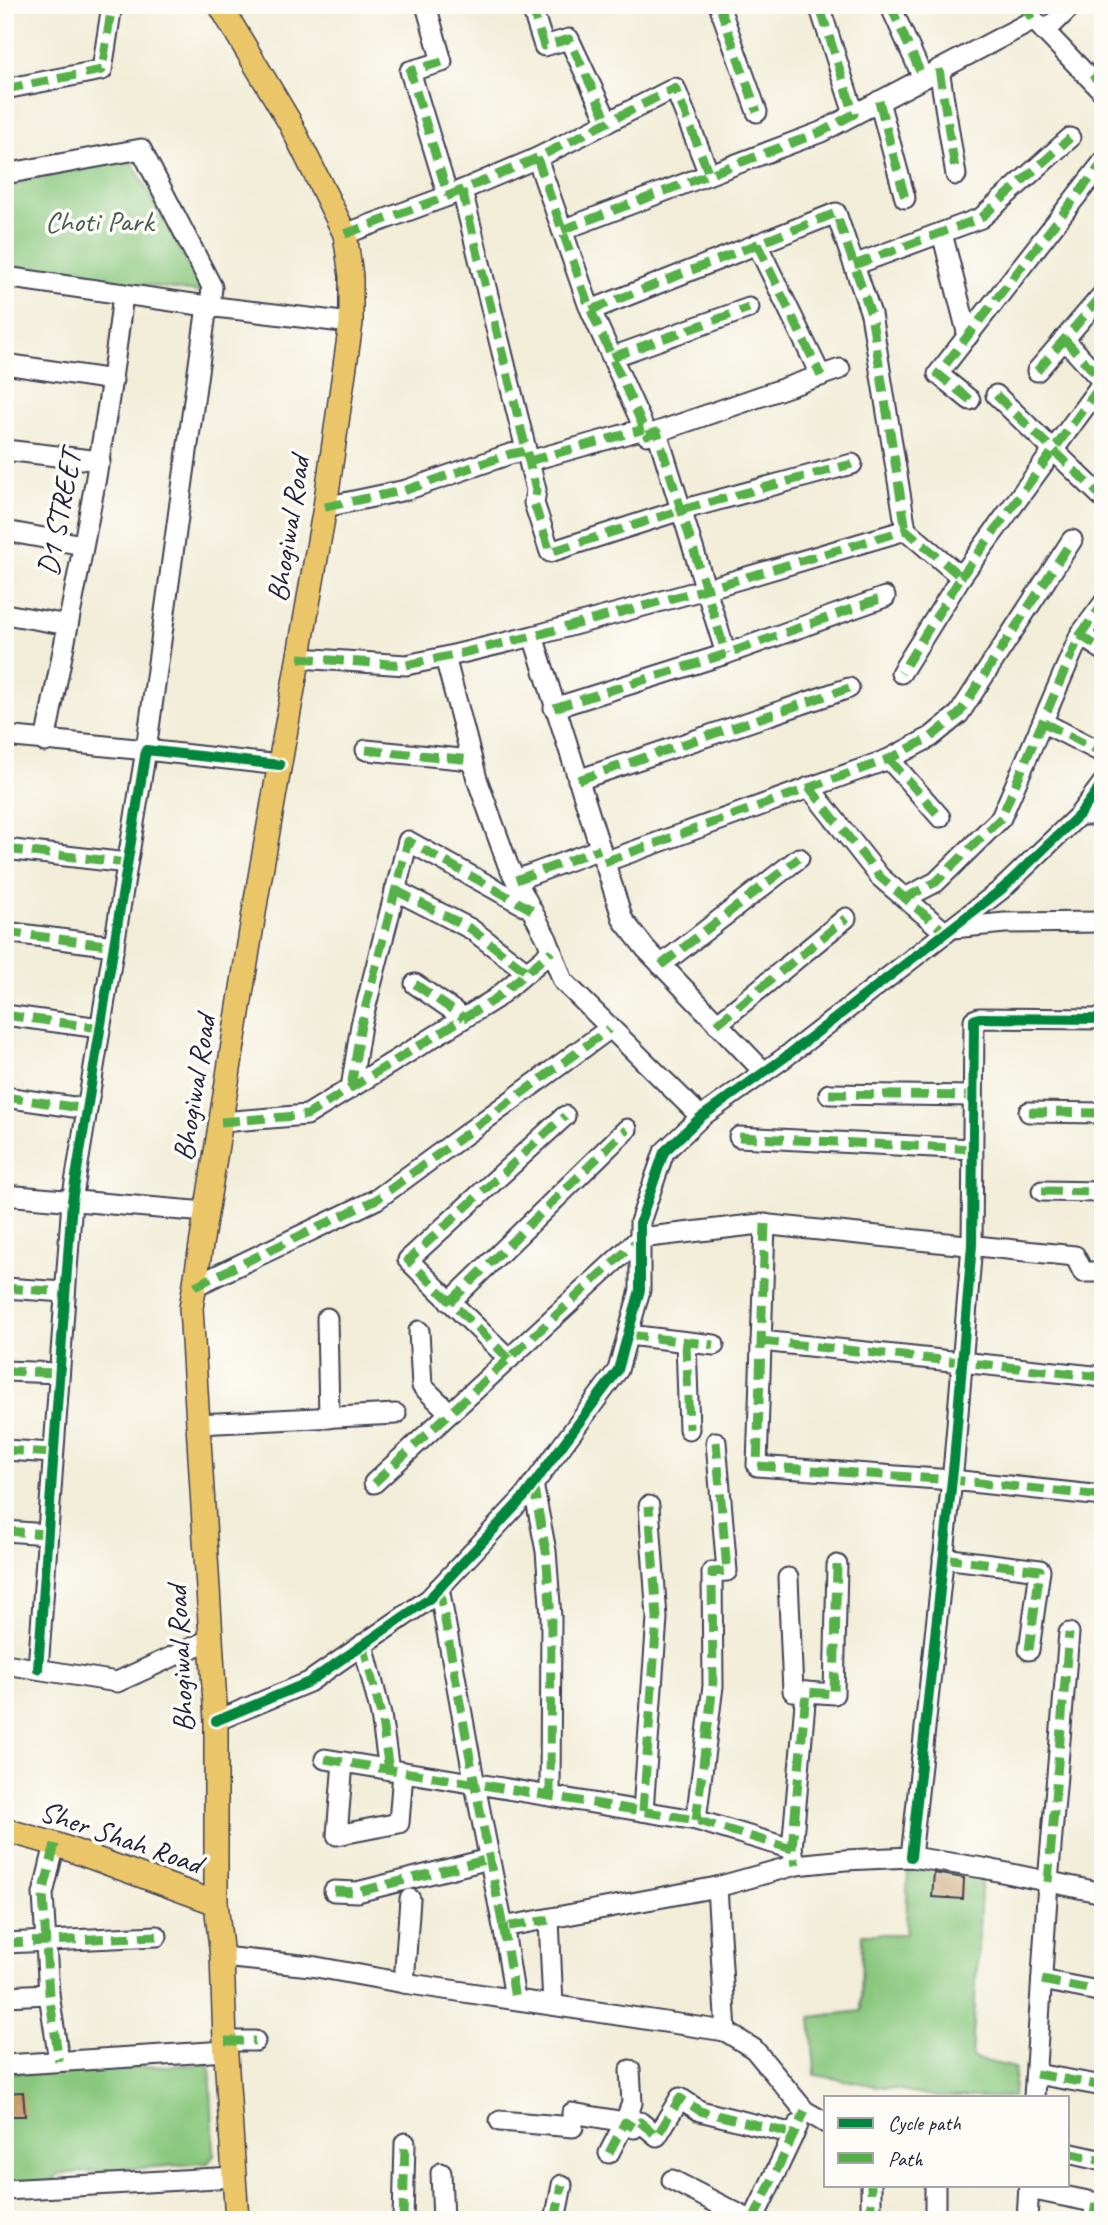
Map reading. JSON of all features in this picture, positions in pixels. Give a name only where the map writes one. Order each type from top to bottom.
[{"type":"main road","name":"Bhogiwal Road","points":[[220,5],[289,121],[345,234],[351,276],[351,323],[326,507],[280,765],[191,1308],[216,1721],[216,1903],[222,1957],[237,2220]]},
{"type":"main road","name":"Sher Shah Road","points":[[5,1830],[55,1844],[216,1903]]},
{"type":"street","points":[[5,89],[102,70],[112,5]]},
{"type":"street","points":[[426,5],[442,62],[410,71],[455,193],[528,456],[536,490],[534,503],[550,552],[681,510],[852,464]]},
{"type":"street","points":[[719,5],[757,112]]},
{"type":"street","points":[[819,5],[854,114]]},
{"type":"street","points":[[890,5],[931,74],[956,175]]},
{"type":"street","points":[[562,230],[821,132],[1033,19],[1072,5]]},
{"type":"street","points":[[534,6],[544,46],[569,38],[608,122]]},
{"type":"street","points":[[1033,19],[1099,81]]},
{"type":"street","points":[[345,234],[455,193],[537,158],[675,88],[709,174]]},
{"type":"street","points":[[879,101],[905,198]]},
{"type":"street","points":[[854,265],[981,218],[1070,138]]},
{"type":"street","points":[[5,174],[141,149],[212,287],[146,750],[72,1201],[38,1669]]},
{"type":"street","points":[[537,158],[591,310],[651,431],[681,510],[726,654]]},
{"type":"street","points":[[970,400],[938,374],[1103,162]]},
{"type":"street","points":[[591,310],[836,213],[871,314],[906,530],[961,577]]},
{"type":"street","points":[[942,233],[968,336]]},
{"type":"street","points":[[757,244],[821,376]]},
{"type":"street","points":[[5,277],[351,323]]},
{"type":"street","name":"D1 STREET","points":[[46,742],[100,461],[123,294]]},
{"type":"street","points":[[1037,371],[1103,294]]},
{"type":"street","points":[[612,357],[749,308]]},
{"type":"street","points":[[901,673],[961,577],[1103,382],[1064,339]]},
{"type":"street","points":[[5,365],[113,380]]},
{"type":"street","points":[[326,507],[407,490],[510,454],[528,456],[651,431],[840,369]]},
{"type":"street","points":[[996,395],[1103,498]]},
{"type":"street","points":[[5,450],[100,461]]},
{"type":"street","points":[[299,659],[407,665],[445,657],[706,589],[906,530]]},
{"type":"street","points":[[5,531],[83,545]]},
{"type":"street","points":[[516,880],[602,856],[809,787],[889,759],[931,737],[959,715],[1072,540]]},
{"type":"street","points":[[554,708],[726,654],[885,597]]},
{"type":"street","points":[[905,898],[936,882],[1001,818],[1080,635],[1103,604]]},
{"type":"street","points":[[5,614],[68,625]]},
{"type":"street","points":[[1080,635],[1103,650]]},
{"type":"street","points":[[533,636],[623,920],[661,965],[764,1072]]},
{"type":"street","points":[[445,657],[472,760],[508,865],[552,951],[563,981],[701,1117]]},
{"type":"street","points":[[578,780],[849,688]]},
{"type":"street","points":[[1044,723],[1103,753]]},
{"type":"street","points":[[5,736],[280,765]]},
{"type":"street","points":[[366,750],[472,760]]},
{"type":"street","points":[[889,759],[940,817]]},
{"type":"street","points":[[216,1721],[309,1682],[429,1600],[524,1497],[618,1370],[640,1290],[640,1222],[664,1152],[701,1117],[764,1072],[1002,889],[1079,815],[1103,783]]},
{"type":"street","points":[[809,787],[880,877],[949,930],[1005,923],[1103,922]]},
{"type":"street","points":[[1079,815],[1103,815]]},
{"type":"street","points":[[351,1088],[361,1025],[408,841],[532,910]]},
{"type":"street","points":[[5,849],[127,863]]},
{"type":"street","points":[[661,965],[799,858]]},
{"type":"street","points":[[396,890],[471,929],[527,972]]},
{"type":"street","points":[[717,1024],[846,918]]},
{"type":"street","points":[[5,932],[114,946]]},
{"type":"street","points":[[221,1122],[307,1115],[495,999],[552,951]]},
{"type":"street","points":[[415,984],[464,1018]]},
{"type":"street","points":[[5,1015],[100,1028]]},
{"type":"street","points":[[911,1857],[952,1480],[972,1245],[974,1020],[1103,1019]]},
{"type":"street","points":[[195,1286],[377,1199],[610,1029]]},
{"type":"street","points":[[829,1094],[973,1096]]},
{"type":"street","points":[[5,1097],[87,1109]]},
{"type":"street","points":[[1029,1112],[1103,1113]]},
{"type":"street","points":[[509,1359],[408,1260],[565,1116]]},
{"type":"street","points":[[450,1302],[627,1129]]},
{"type":"street","points":[[738,1137],[972,1149]]},
{"type":"street","points":[[1042,1191],[1103,1192]]},
{"type":"street","points":[[5,1195],[206,1212]]},
{"type":"street","points":[[765,1224],[757,1466],[952,1480],[1103,1496]]},
{"type":"street","points":[[374,1483],[640,1238],[765,1224],[1075,1255],[1083,1272],[1103,1272]]},
{"type":"street","points":[[5,1288],[65,1292]]},
{"type":"street","points":[[327,1318],[329,1418]]},
{"type":"street","points":[[419,1331],[422,1386],[450,1413]]},
{"type":"street","points":[[628,1335],[715,1345]]},
{"type":"street","points":[[761,1341],[1103,1377]]},
{"type":"street","points":[[686,1342],[689,1429]]},
{"type":"street","points":[[5,1371],[59,1373]]},
{"type":"street","points":[[198,1424],[396,1414]]},
{"type":"street","points":[[696,1820],[713,1686],[712,1572],[727,1571],[716,1442]]},
{"type":"street","points":[[5,1450],[53,1453]]},
{"type":"street","points":[[533,1484],[546,1550],[551,1617],[550,1794]]},
{"type":"street","points":[[643,1811],[657,1618],[649,1506]]},
{"type":"street","points":[[5,1531],[47,1534]]},
{"type":"street","points":[[943,1558],[1040,1570],[1029,1650]]},
{"type":"street","points":[[788,1578],[793,1691],[834,1694],[837,1565]]},
{"type":"street","points":[[439,1588],[515,1999]]},
{"type":"street","points":[[1034,2096],[1048,1882],[1069,1633]]},
{"type":"street","points":[[5,1664],[117,1682],[211,1639]]},
{"type":"street","points":[[363,1644],[396,1771],[399,1823],[337,1835],[334,1760],[396,1771],[475,1785],[550,1794],[696,1820],[794,1857],[845,1860],[911,1857],[1103,1893]]},
{"type":"street","points":[[794,1857],[806,1692]]},
{"type":"street","points":[[55,1844],[43,1894],[49,1994],[59,2061]]},
{"type":"street","points":[[503,1924],[503,1927],[549,1920],[717,1887],[794,1857]]},
{"type":"street","points":[[334,1891],[357,1892],[489,1859]]},
{"type":"street","points":[[717,1887],[726,2032]]},
{"type":"street","points":[[404,1983],[410,1899]]},
{"type":"street","points":[[549,1920],[553,2005]]},
{"type":"street","points":[[5,1943],[157,1936]]},
{"type":"street","points":[[222,1957],[311,1966],[404,1983],[726,2032],[754,2049],[805,2111],[824,2122]]},
{"type":"street","points":[[1042,1980],[1103,1992]]},
{"type":"street","points":[[5,1996],[49,1994]]},
{"type":"street","points":[[5,2065],[226,2046],[254,2041]]},
{"type":"street","points":[[609,2153],[632,2103],[630,2070]]},
{"type":"street","points":[[1036,2074],[1103,2086]]},
{"type":"street","points":[[500,2121],[573,2127],[572,2113],[625,2122],[634,2128],[640,2122],[657,2136],[680,2098],[699,2111],[794,2134]]},
{"type":"street","points":[[672,2180],[752,2220],[805,2111]]},
{"type":"street","points":[[403,2220],[405,2143]]},
{"type":"street","points":[[1070,2153],[1103,2161]]},
{"type":"street","points":[[441,2173],[443,2220]]},
{"type":"street","points":[[5,2190],[234,2177]]},
{"type":"street","points":[[555,2220],[562,2185]]},
{"type":"street","points":[[871,2186],[871,2220]]},
{"type":"street","points":[[935,2186],[935,2220]]},
{"type":"street","points":[[1027,2220],[1029,2187],[1097,2209]]},
{"type":"green space","name":"Choti Park","points":[[129,157],[204,293],[5,266],[5,185]]},
{"type":"green space","points":[[908,1861],[982,1871],[972,2058],[1015,2068],[1013,2096],[933,2096],[815,2075],[811,2017],[861,2011],[862,1934],[906,1934]]},
{"type":"green space","points":[[210,2064],[214,2154],[208,2163],[58,2174],[54,2181],[5,2184],[5,2073]]},
{"type":"building","points":[[934,1873],[964,1878],[963,1899],[932,1897]]},
{"type":"building","points":[[23,2092],[25,2116],[5,2116],[5,2093]]},
{"type":"marked path","points":[[5,89],[102,70],[112,5]]},
{"type":"marked path","points":[[531,5],[544,46],[569,39],[608,122]]},
{"type":"marked path","points":[[719,5],[757,112]]},
{"type":"marked path","points":[[562,230],[821,132],[854,114],[819,5]]},
{"type":"marked path","points":[[890,5],[923,78]]},
{"type":"marked path","points":[[1021,5],[1034,20]]},
{"type":"marked path","points":[[442,62],[410,71],[448,196]]},
{"type":"marked path","points":[[939,69],[956,175]]},
{"type":"marked path","points":[[1092,81],[1103,70]]},
{"type":"marked path","points":[[345,234],[448,196],[537,158],[675,88],[709,174]]},
{"type":"marked path","points":[[879,101],[905,198]]},
{"type":"marked path","points":[[854,265],[981,218],[1070,138]]},
{"type":"marked path","points":[[537,158],[588,304],[647,435],[657,432],[726,654]]},
{"type":"marked path","points":[[970,400],[938,374],[1103,162]]},
{"type":"marked path","points":[[462,190],[536,490],[534,503],[550,552],[681,510],[852,464]]},
{"type":"marked path","points":[[591,310],[836,213],[871,314],[906,530]]},
{"type":"marked path","points":[[757,244],[821,376]]},
{"type":"marked path","points":[[1037,371],[1103,294]]},
{"type":"marked path","points":[[612,357],[749,308]]},
{"type":"marked path","points":[[1064,339],[1103,382]]},
{"type":"marked path","points":[[961,577],[1103,382]]},
{"type":"marked path","points":[[996,395],[1103,498]]},
{"type":"marked path","points":[[529,461],[644,429]]},
{"type":"marked path","points":[[325,507],[406,490],[526,451]]},
{"type":"marked path","points":[[299,658],[406,665],[445,657],[706,589],[906,530],[961,577],[901,673]]},
{"type":"marked path","points":[[604,862],[889,759],[931,737],[959,714],[1072,540]]},
{"type":"marked path","points":[[554,708],[726,654],[885,597]]},
{"type":"marked path","points":[[905,898],[936,882],[1001,818],[1080,635],[1103,604]]},
{"type":"marked path","points":[[1080,635],[1103,650]]},
{"type":"marked path","points":[[578,780],[849,688]]},
{"type":"marked path","points":[[1044,723],[1103,753]]},
{"type":"marked path","points":[[366,750],[472,760]]},
{"type":"marked path","points":[[889,759],[940,817]]},
{"type":"marked path","points":[[809,787],[880,877],[946,933]]},
{"type":"marked path","points":[[351,1088],[361,1025],[408,841],[532,910]]},
{"type":"marked path","points":[[5,849],[127,863]]},
{"type":"marked path","points":[[516,880],[600,849]]},
{"type":"marked path","points":[[661,965],[799,858]]},
{"type":"marked path","points":[[395,890],[471,929],[527,972]]},
{"type":"marked path","points":[[717,1024],[846,918]]},
{"type":"marked path","points":[[5,932],[114,946]]},
{"type":"marked path","points":[[221,1122],[307,1115],[495,999],[552,951]]},
{"type":"marked path","points":[[415,984],[464,1018]]},
{"type":"marked path","points":[[5,1015],[100,1028]]},
{"type":"marked path","points":[[195,1286],[377,1199],[609,1029]]},
{"type":"marked path","points":[[829,1094],[973,1096]]},
{"type":"marked path","points":[[5,1097],[87,1109]]},
{"type":"marked path","points":[[1029,1112],[1103,1113]]},
{"type":"marked path","points":[[509,1359],[408,1260],[565,1116]]},
{"type":"marked path","points":[[450,1302],[627,1129]]},
{"type":"marked path","points":[[739,1137],[972,1149]]},
{"type":"marked path","points":[[1042,1191],[1103,1192]]},
{"type":"marked path","points":[[765,1224],[757,1466],[952,1480],[1103,1496]]},
{"type":"marked path","points":[[374,1483],[640,1238]]},
{"type":"marked path","points":[[5,1288],[65,1292]]},
{"type":"marked path","points":[[628,1335],[714,1345]]},
{"type":"marked path","points":[[761,1341],[1103,1377]]},
{"type":"marked path","points":[[686,1342],[689,1429]]},
{"type":"marked path","points":[[5,1371],[59,1373]]},
{"type":"marked path","points":[[696,1820],[713,1686],[712,1572],[727,1571],[716,1442]]},
{"type":"marked path","points":[[5,1450],[53,1453]]},
{"type":"marked path","points":[[533,1484],[546,1551],[551,1617],[550,1794]]},
{"type":"marked path","points":[[643,1811],[657,1618],[649,1506]]},
{"type":"marked path","points":[[5,1531],[47,1534]]},
{"type":"marked path","points":[[943,1558],[1040,1570],[1029,1650]]},
{"type":"marked path","points":[[792,1849],[806,1692],[834,1694],[837,1565]]},
{"type":"marked path","points":[[439,1588],[503,1927],[549,1920]]},
{"type":"marked path","points":[[1048,1882],[1069,1633]]},
{"type":"marked path","points":[[363,1644],[381,1715],[389,1770]]},
{"type":"marked path","points":[[325,1759],[696,1820],[792,1849],[796,1865]]},
{"type":"marked path","points":[[55,1844],[43,1894],[49,1994],[59,2061]]},
{"type":"marked path","points":[[334,1891],[357,1892],[489,1859]]},
{"type":"marked path","points":[[503,1924],[515,1999]]},
{"type":"marked path","points":[[5,1943],[157,1936]]},
{"type":"marked path","points":[[1042,1980],[1103,1992]]},
{"type":"marked path","points":[[225,2041],[255,2041]]},
{"type":"marked path","points":[[1036,2074],[1103,2086]]},
{"type":"marked path","points":[[609,2153],[625,2122],[634,2128],[640,2122],[657,2136],[680,2098],[700,2111],[794,2134]]},
{"type":"marked path","points":[[753,2220],[805,2111]]},
{"type":"marked path","points":[[403,2220],[405,2143]]},
{"type":"marked path","points":[[1070,2153],[1103,2161]]},
{"type":"marked path","points":[[555,2220],[562,2185]]},
{"type":"marked path","points":[[871,2186],[871,2220]]},
{"type":"marked path","points":[[1093,2220],[1096,2203]]},
{"type":"cycle path","points":[[38,1669],[72,1201],[146,750],[280,765]]},
{"type":"cycle path","points":[[216,1721],[309,1682],[429,1599],[524,1497],[618,1370],[640,1290],[640,1222],[664,1152],[701,1117],[784,1058],[1002,889],[1079,815],[1103,783]]},
{"type":"cycle path","points":[[911,1857],[954,1461],[972,1245],[974,1020],[1103,1019]]}]
